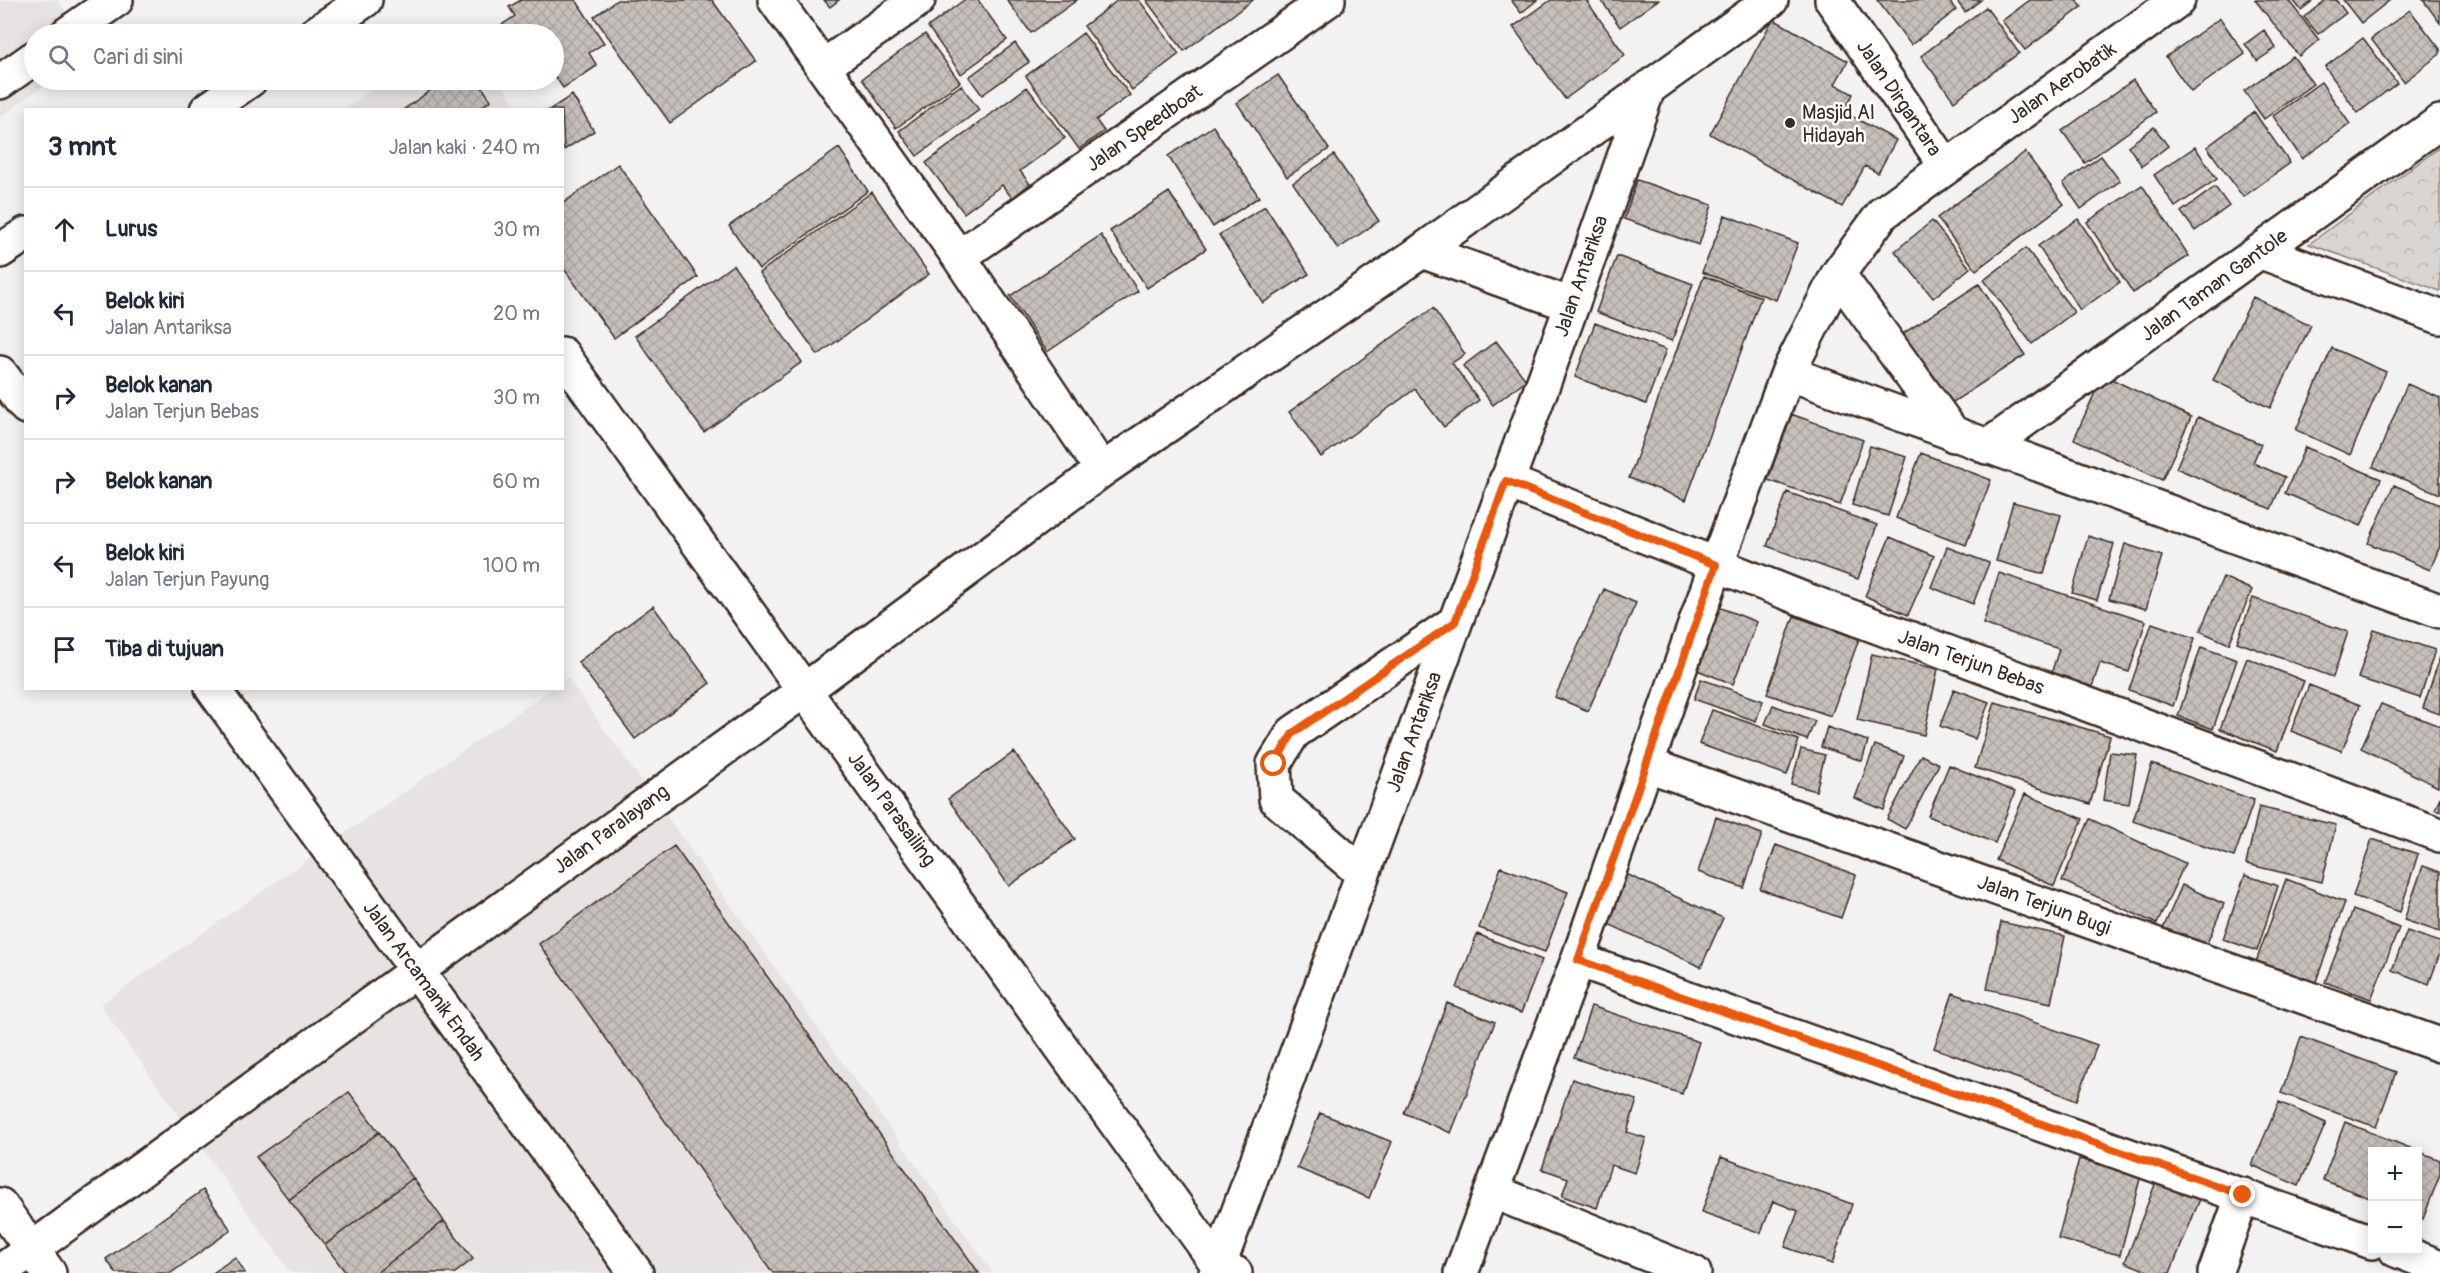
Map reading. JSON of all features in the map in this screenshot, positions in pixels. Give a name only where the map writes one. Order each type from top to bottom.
[{"type":"street","points":[[81,24],[116,0]]},
{"type":"street","points":[[330,24],[365,0]]},
{"type":"street","points":[[775,0],[959,257],[1102,470]]},
{"type":"street","points":[[824,66],[918,0]]},
{"type":"street","name":"Jalan Speedboat","points":[[959,257],[1328,0]]},
{"type":"street","name":"Jalan Paralayang","points":[[0,1272],[40,1261],[416,970],[806,689],[1102,470],[1422,251],[1771,0]]},
{"type":"street","name":"Jalan Dirgantara","points":[[1832,0],[1946,166]]},
{"type":"street","name":"Jalan Aerobatik","points":[[1461,1273],[1578,960],[1716,565],[1788,373],[1838,274],[1883,213],[2178,0]]},
{"type":"street","points":[[0,82],[24,65]]},
{"type":"street","name":"Jalan Antariksa","points":[[1223,1271],[1362,873],[1572,305],[1648,89]]},
{"type":"street","points":[[210,108],[236,90]]},
{"type":"street","name":"Jalan Taman Gantole","points":[[1987,447],[2440,122]]},
{"type":"street","points":[[0,251],[24,235]]},
{"type":"street","points":[[1422,251],[1572,305]]},
{"type":"street","points":[[2261,252],[2440,317]]},
{"type":"street","points":[[1838,274],[1954,435]]},
{"type":"street","name":"Jalan Parasailing","points":[[564,357],[806,689],[1223,1271]]},
{"type":"street","points":[[0,373],[24,404]]},
{"type":"street","points":[[1788,373],[2440,611]]},
{"type":"street","name":"Jalan Terjun Bebas","points":[[1506,481],[1716,565],[2440,836]]},
{"type":"street","points":[[1362,873],[1276,799],[1274,764],[1293,733],[1455,622]]},
{"type":"street","name":"Jalan Arcamanik Endah","points":[[213,690],[636,1273]]},
{"type":"street","name":"Jalan Terjun Bugi","points":[[1648,765],[2440,1045]]},
{"type":"street","points":[[1578,960],[2368,1240]]},
{"type":"street","points":[[1492,1191],[1694,1273]]},
{"type":"street","points":[[2215,1273],[2243,1195]]},
{"type":"street","points":[[0,1205],[40,1261]]},
{"type":"street","points":[[2407,1255],[2440,1267]]},
{"type":"shaded area","points":[[0,0],[57,0],[75,24],[24,24],[24,90],[38,90],[0,117]]},
{"type":"shaded area","points":[[371,90],[505,90],[518,108],[347,108]]},
{"type":"shaded area","points":[[567,677],[993,1273],[291,1273],[100,1005],[550,690],[564,690],[564,680]]},
{"type":"green space","points":[[2440,147],[2440,291],[2309,244]]},
{"type":"building","points":[[521,0],[576,0],[604,43],[589,53],[597,66],[564,87],[564,24],[503,24],[515,16],[509,7]]},
{"type":"building","points":[[617,0],[712,0],[756,61],[670,123],[594,17]]},
{"type":"building","points":[[824,0],[839,0],[830,7]]},
{"type":"building","points":[[964,0],[978,0],[1007,40],[961,74],[928,27]]},
{"type":"building","points":[[1007,0],[1077,0],[1031,33]]},
{"type":"building","points":[[1118,0],[1139,0],[1179,54],[1132,90],[1084,26]]},
{"type":"building","points":[[1146,0],[1253,0],[1184,51]]},
{"type":"building","points":[[1511,0],[1537,0],[1521,13]]},
{"type":"building","points":[[1551,0],[1586,0],[1625,55],[1565,99],[1513,27]]},
{"type":"building","points":[[1601,0],[1658,0],[1620,27]]},
{"type":"building","points":[[1877,0],[1948,0],[1956,10],[1911,45]]},
{"type":"building","points":[[1956,0],[1981,0],[1965,12]]},
{"type":"building","points":[[2030,0],[2077,0],[2082,7],[2025,50],[2002,21]]},
{"type":"building","points":[[2255,0],[2288,0],[2319,40],[2299,56]]},
{"type":"building","points":[[2293,0],[2314,0],[2301,10]]},
{"type":"building","points":[[2326,0],[2336,0],[2346,13],[2318,34],[2304,17]]},
{"type":"building","points":[[2343,0],[2390,0],[2361,23]]},
{"type":"building","points":[[2423,0],[2440,0],[2440,23]]},
{"type":"building","points":[[1986,7],[2019,53],[1954,101],[1921,56]]},
{"type":"building","points":[[2410,10],[2440,49],[2440,54],[2404,82],[2371,39]]},
{"type":"building","points":[[2220,18],[2245,54],[2191,92],[2166,57]]},
{"type":"building","name":"Masjid Al Hidayah","points":[[1773,19],[1848,61],[1835,84],[1853,94],[1844,112],[1896,140],[1878,173],[1865,166],[1842,207],[1710,134]]},
{"type":"building","points":[[2264,30],[2276,48],[2257,61],[2245,44]]},
{"type":"building","points":[[1083,33],[1130,95],[1096,120],[1104,131],[1079,149],[1026,76]]},
{"type":"building","points":[[925,34],[960,82],[896,128],[862,79]]},
{"type":"building","points":[[2363,38],[2397,83],[2358,113],[2325,67]]},
{"type":"building","points":[[1015,43],[1029,62],[982,95],[969,77]]},
{"type":"building","points":[[2293,56],[2313,84],[2264,119],[2244,91]]},
{"type":"building","points":[[1278,75],[1329,149],[1287,177],[1237,103]]},
{"type":"building","points":[[2133,80],[2156,112],[2085,163],[2062,131]]},
{"type":"building","points":[[2321,82],[2350,124],[2302,159],[2273,116]]},
{"type":"building","points":[[961,85],[979,110],[917,156],[899,131]]},
{"type":"building","points":[[1027,87],[1065,138],[1020,171],[1030,184],[1012,198],[1002,185],[964,213],[926,163]]},
{"type":"building","points":[[431,90],[484,90],[491,100],[481,108],[406,108]]},
{"type":"building","points":[[572,95],[594,131],[564,150],[564,108],[552,108]]},
{"type":"building","points":[[2254,112],[2290,163],[2243,197],[2207,147]]},
{"type":"building","points":[[1213,126],[1259,197],[1213,227],[1168,156]]},
{"type":"building","points":[[2154,127],[2168,146],[2142,166],[2128,146]]},
{"type":"building","points":[[2195,147],[2217,179],[2175,207],[2154,175]]},
{"type":"building","points":[[839,148],[868,191],[759,269],[729,226]]},
{"type":"building","points":[[2025,152],[2064,204],[1976,270],[1937,218]]},
{"type":"building","points":[[1334,155],[1379,221],[1338,249],[1293,183]]},
{"type":"building","points":[[2101,156],[2120,181],[2081,209],[2063,183]]},
{"type":"building","points":[[618,164],[698,277],[614,338],[564,269],[564,203]]},
{"type":"building","points":[[1637,180],[1712,205],[1699,245],[1624,219]]},
{"type":"building","points":[[2142,185],[2189,256],[2133,293],[2087,222]]},
{"type":"building","points":[[2215,187],[2229,206],[2195,231],[2181,212]]},
{"type":"building","points":[[872,192],[929,274],[818,355],[759,273]]},
{"type":"building","points":[[1169,192],[1206,249],[1147,288],[1110,231]]},
{"type":"building","points":[[1265,206],[1309,274],[1263,303],[1219,235]]},
{"type":"building","points":[[1725,215],[1798,243],[1776,300],[1702,272]]},
{"type":"building","points":[[2078,219],[2120,282],[2080,310],[2038,246]]},
{"type":"building","points":[[1932,221],[1970,268],[1933,298],[1895,251]]},
{"type":"building","points":[[1101,235],[1138,291],[1047,352],[1010,296]]},
{"type":"building","points":[[2026,248],[2074,312],[2032,344],[1984,280]]},
{"type":"building","points":[[1617,256],[1693,284],[1672,341],[1596,312]]},
{"type":"building","points":[[733,265],[802,362],[704,432],[635,336]]},
{"type":"building","points":[[1704,276],[1761,297],[1686,500],[1629,478]]},
{"type":"building","points":[[1979,284],[2025,355],[1947,406],[1901,335]]},
{"type":"building","points":[[2253,297],[2311,325],[2270,408],[2213,380]]},
{"type":"building","points":[[1433,308],[1465,354],[1452,363],[1479,400],[1444,427],[1415,389],[1321,457],[1289,412]]},
{"type":"building","points":[[1595,323],[1666,350],[1646,404],[1575,377]]},
{"type":"building","points":[[1496,341],[1526,380],[1493,405],[1463,366]]},
{"type":"building","points":[[2332,348],[2386,372],[2350,455],[2296,430]]},
{"type":"building","points":[[2103,375],[2191,417],[2162,480],[2074,439]]},
{"type":"building","points":[[2407,384],[2440,398],[2440,494],[2373,467]]},
{"type":"building","points":[[1791,414],[1863,440],[1840,505],[1768,480]]},
{"type":"building","points":[[2198,417],[2261,444],[2253,463],[2285,477],[2271,509],[2176,468]]},
{"type":"building","points":[[1870,446],[1907,457],[1888,516],[1852,505]]},
{"type":"building","points":[[2305,447],[2381,479],[2361,526],[2285,493]]},
{"type":"building","points":[[1921,453],[1991,480],[1966,545],[1896,518]]},
{"type":"building","points":[[2394,485],[2440,505],[2440,546],[2430,570],[2368,543]]},
{"type":"building","points":[[1787,492],[1877,525],[1858,579],[1767,546]]},
{"type":"building","points":[[2013,502],[2061,515],[2044,574],[1996,561]]},
{"type":"building","points":[[2088,536],[2114,544],[2097,600],[2072,593]]},
{"type":"building","points":[[1890,537],[1934,556],[1908,615],[1865,596]]},
{"type":"building","points":[[2125,544],[2162,556],[2146,609],[2109,599]]},
{"type":"building","points":[[1947,547],[1989,563],[1973,604],[1931,587]]},
{"type":"building","points":[[1999,573],[2146,621],[2129,672],[2100,663],[2092,687],[2051,674],[2059,649],[1983,624]]},
{"type":"building","points":[[2223,577],[2252,590],[2229,644],[2200,631]]},
{"type":"building","points":[[1604,589],[1636,603],[1588,711],[1555,697]]},
{"type":"building","points":[[2253,598],[2348,632],[2333,677],[2237,642]]},
{"type":"building","points":[[653,606],[710,683],[635,739],[578,662]]},
{"type":"building","points":[[1716,606],[1757,622],[1733,684],[1692,668]]},
{"type":"building","points":[[1794,616],[1859,639],[1831,716],[1767,694]]},
{"type":"building","points":[[2152,623],[2195,638],[2173,706],[2129,690]]},
{"type":"building","points":[[2374,630],[2435,650],[2420,698],[2358,678]]},
{"type":"building","points":[[2201,647],[2237,660],[2213,729],[2178,716]]},
{"type":"building","points":[[1872,654],[1938,669],[1924,735],[1857,720]]},
{"type":"building","points":[[2440,657],[2440,714],[2423,708]]},
{"type":"building","points":[[2247,658],[2304,681],[2277,751],[2220,729]]},
{"type":"building","points":[[1701,679],[1763,701],[1756,721],[1694,699]]},
{"type":"building","points":[[2309,685],[2360,705],[2342,751],[2291,731]]},
{"type":"building","points":[[1954,689],[1989,702],[1975,739],[1940,726]]},
{"type":"building","points":[[1995,702],[2110,736],[2090,804],[1975,768]]},
{"type":"building","points":[[2381,704],[2440,726],[2438,787],[2361,748]]},
{"type":"building","points":[[1773,705],[1815,721],[1807,740],[1765,724]]},
{"type":"building","points":[[1712,710],[1799,740],[1787,775],[1699,744]]},
{"type":"building","points":[[1827,727],[1868,741],[1862,761],[1821,747]]},
{"type":"building","points":[[1875,745],[1904,756],[1884,810],[1855,798]]},
{"type":"building","points":[[1801,749],[1825,755],[1816,791],[1791,784]]},
{"type":"building","points":[[1014,752],[1075,839],[1009,886],[948,799]]},
{"type":"building","points":[[2110,752],[2137,755],[2129,804],[2103,800]]},
{"type":"building","points":[[1921,755],[1939,764],[1905,829],[1887,819]]},
{"type":"building","points":[[2152,764],[2254,800],[2234,857],[2133,821]]},
{"type":"building","points":[[1949,765],[2015,792],[1995,843],[1928,816]]},
{"type":"building","points":[[2025,794],[2083,819],[2054,886],[1996,860]]},
{"type":"building","points":[[2440,797],[2440,811],[2435,809]]},
{"type":"building","points":[[2259,807],[2336,825],[2322,882],[2246,864]]},
{"type":"building","points":[[1716,817],[1762,834],[1744,888],[1698,872]]},
{"type":"building","points":[[2090,819],[2185,863],[2157,924],[2062,881]]},
{"type":"building","points":[[2372,839],[2418,854],[2400,912],[2353,896]]},
{"type":"building","points":[[1776,845],[1856,875],[1841,918],[1760,889]]},
{"type":"building","points":[[674,846],[979,1273],[773,1273],[539,944]]},
{"type":"building","points":[[2423,866],[2440,872],[2440,932],[2404,920]]},
{"type":"building","points":[[1501,867],[1568,892],[1545,952],[1479,928]]},
{"type":"building","points":[[1624,873],[1723,918],[1701,967],[1602,921]]},
{"type":"building","points":[[2245,875],[2278,886],[2257,951],[2223,939]]},
{"type":"building","points":[[2286,879],[2345,902],[2315,984],[2256,962]]},
{"type":"building","points":[[2182,885],[2224,904],[2204,950],[2162,931]]},
{"type":"building","points":[[2353,910],[2399,928],[2371,999],[2325,982]]},
{"type":"building","points":[[2001,922],[2065,936],[2051,1003],[1987,989]]},
{"type":"building","points":[[2407,931],[2440,942],[2440,953],[2429,984],[2392,970]]},
{"type":"building","points":[[1477,934],[1542,960],[1521,1013],[1457,988]]},
{"type":"building","points":[[1953,993],[2097,1045],[2077,1100],[1934,1048]]},
{"type":"building","points":[[1447,1003],[1495,1022],[1451,1133],[1404,1113]]},
{"type":"building","points":[[1591,1006],[1699,1042],[1682,1094],[1574,1058]]},
{"type":"building","points":[[2301,1037],[2396,1072],[2376,1127],[2281,1093]]},
{"type":"building","points":[[1572,1079],[1637,1100],[1627,1132],[1646,1138],[1635,1173],[1611,1165],[1597,1208],[1562,1196],[1568,1178],[1542,1169]]},
{"type":"building","points":[[349,1092],[379,1132],[289,1200],[256,1157]]},
{"type":"building","points":[[2279,1102],[2326,1123],[2299,1186],[2252,1165]]},
{"type":"building","points":[[1320,1113],[1392,1142],[1369,1198],[1297,1168]]},
{"type":"building","points":[[2345,1122],[2408,1147],[2368,1147],[2368,1197],[2323,1180]]},
{"type":"building","points":[[379,1132],[413,1178],[325,1245],[289,1200]]},
{"type":"building","points":[[2422,1153],[2440,1160],[2440,1174],[2423,1219]]},
{"type":"building","points":[[1721,1157],[1852,1204],[1832,1264],[1785,1247],[1798,1211],[1773,1201],[1761,1233],[1702,1212]]},
{"type":"building","points":[[2079,1159],[2141,1175],[2120,1255],[2058,1239]]},
{"type":"building","points":[[413,1178],[444,1221],[376,1273],[346,1273],[325,1245]]},
{"type":"building","points":[[2156,1182],[2200,1199],[2170,1273],[2152,1273],[2125,1262]]},
{"type":"building","points":[[203,1190],[231,1230],[171,1273],[116,1273],[106,1259]]},
{"type":"building","points":[[444,1221],[473,1259],[455,1273],[376,1273]]},
{"type":"building","points":[[235,1257],[245,1273],[213,1273]]},
{"type":"place","name":"Masjid Al Hidayah","points":[[1790,123]]},
{"type":"route","points":[[1274,764],[1293,733],[1455,622],[1506,481],[1716,565],[1578,960],[2243,1195]]}]
